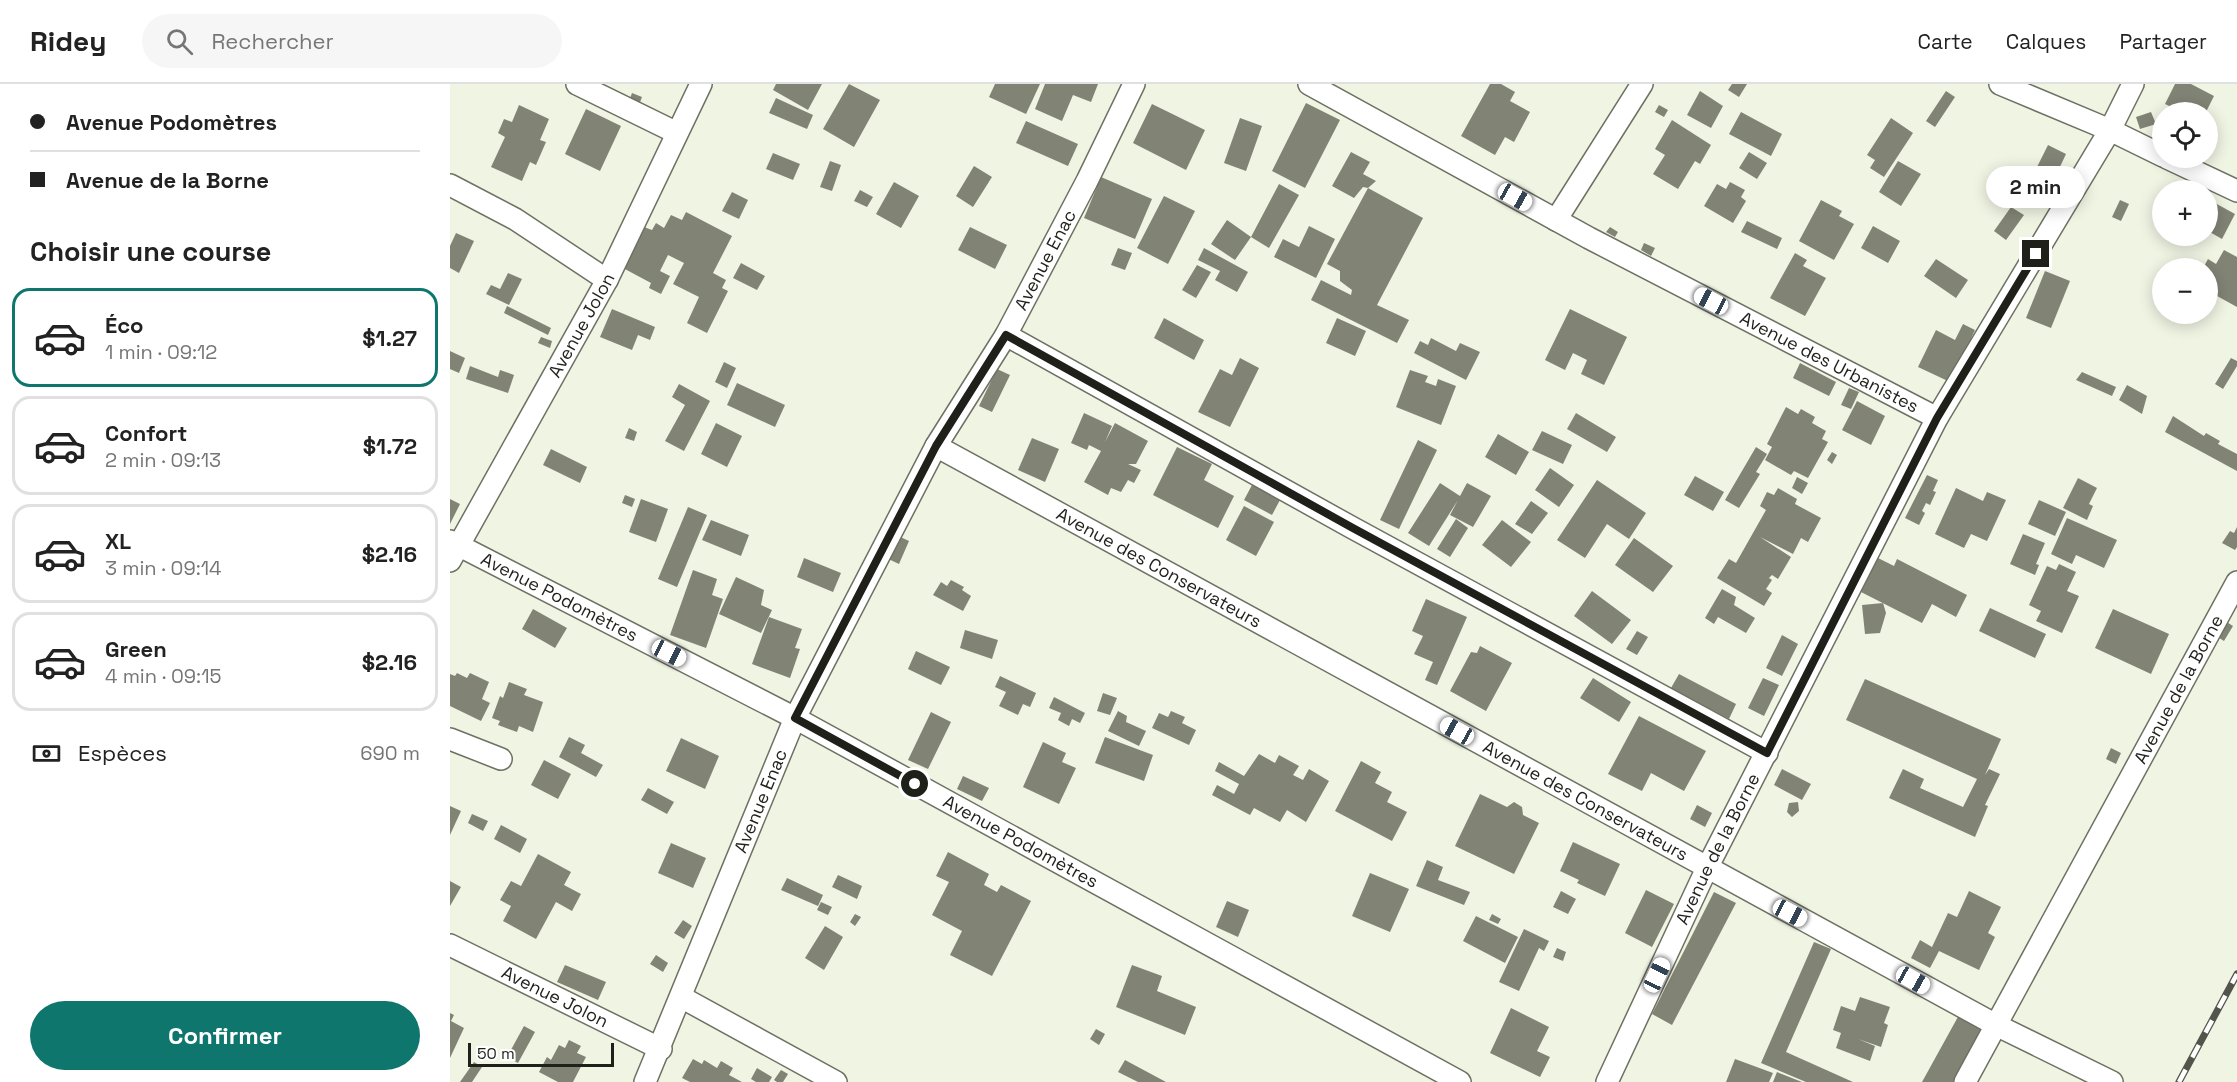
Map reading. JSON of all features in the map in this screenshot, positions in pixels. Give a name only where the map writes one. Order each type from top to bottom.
[{"type":"street","points":[[577,84],[677,133]]},
{"type":"street","name":"Avenue Jolon","points":[[453,549],[607,280],[701,84]]},
{"type":"street","name":"Avenue Enac","points":[[645,1082],[661,1049],[795,718],[936,446],[1006,335],[1087,181],[1134,84]]},
{"type":"street","name":"Avenue des Urbanistes","points":[[1308,84],[1556,220],[1937,418]]},
{"type":"street","points":[[1556,220],[1642,84]]},
{"type":"street","points":[[2000,84],[2110,130],[2152,151]]},
{"type":"street","name":"Avenue de la Borne","points":[[1607,1082],[1707,868],[1937,418],[2110,130],[2133,84]]},
{"type":"street","points":[[2188,168],[2237,191]]},
{"type":"street","points":[[450,185],[515,219],[607,280]]},
{"type":"street","points":[[1006,335],[1351,527],[1767,753]]},
{"type":"street","name":"Avenue des Conservateurs","points":[[936,446],[1996,1025],[2112,1082]]},
{"type":"street","name":"Avenue Podomètres","points":[[453,549],[795,718],[1460,1082]]},
{"type":"street","name":"Avenue de la Borne","points":[[1965,1082],[2237,582]]},
{"type":"street","points":[[450,739],[501,759]]},
{"type":"street","name":"Avenue Jolon","points":[[450,945],[661,1049]]},
{"type":"street","points":[[681,997],[836,1082]]},
{"type":"building","points":[[776,84],[822,84],[808,110],[773,90]]},
{"type":"building","points":[[849,84],[880,100],[854,147],[823,129]]},
{"type":"building","points":[[995,84],[1040,84],[1026,114],[989,97]]},
{"type":"building","points":[[1045,84],[1098,84],[1091,102],[1073,95],[1062,121],[1035,109]]},
{"type":"building","points":[[1490,84],[1501,84],[1515,92],[1510,101],[1530,112],[1514,142],[1505,137],[1495,155],[1461,136]]},
{"type":"building","points":[[1732,84],[1747,84],[1739,97],[1728,90]]},
{"type":"building","points":[[2175,84],[2191,84],[2214,96],[2211,102],[2166,102]]},
{"type":"building","points":[[1700,91],[1723,106],[1711,128],[1687,115]]},
{"type":"building","points":[[1946,91],[1955,97],[1935,127],[1926,121]]},
{"type":"building","points":[[632,93],[642,97],[639,105],[629,101]]},
{"type":"building","points":[[776,98],[813,115],[807,129],[769,113]]},
{"type":"building","points":[[1306,103],[1340,120],[1305,188],[1272,171]]},
{"type":"building","points":[[1152,104],[1205,130],[1186,170],[1133,143]]},
{"type":"building","points":[[519,105],[549,119],[540,140],[546,142],[536,165],[530,162],[522,181],[491,167],[505,137],[498,133],[504,119],[512,122]]},
{"type":"building","points":[[1659,105],[1668,110],[1664,117],[1655,112]]},
{"type":"building","points":[[586,109],[621,126],[600,171],[565,154]]},
{"type":"building","points":[[1741,112],[1782,134],[1771,156],[1729,134]]},
{"type":"building","points":[[2151,112],[2152,125],[2140,129],[2136,117]]},
{"type":"building","points":[[1240,118],[1262,126],[1246,171],[1224,163]]},
{"type":"building","points":[[1891,118],[1913,133],[1884,177],[1870,168],[1875,160],[1867,155]]},
{"type":"building","points":[[1672,120],[1711,145],[1700,164],[1695,161],[1678,189],[1653,174],[1665,155],[1655,149]]},
{"type":"building","points":[[1026,121],[1078,144],[1068,166],[1016,143]]},
{"type":"building","points":[[2048,145],[2066,154],[2051,186],[2032,177]]},
{"type":"building","points":[[1351,152],[1370,162],[1363,174],[1376,181],[1368,188],[1363,187],[1354,198],[1332,186]]},
{"type":"building","points":[[1749,152],[1767,163],[1757,179],[1739,168]]},
{"type":"building","points":[[773,153],[800,164],[793,180],[766,169]]},
{"type":"building","points":[[830,161],[841,165],[832,191],[820,187]]},
{"type":"building","points":[[1898,161],[1921,174],[1901,206],[1879,192]]},
{"type":"building","points":[[974,166],[992,177],[973,207],[956,196]]},
{"type":"building","points":[[1101,177],[1152,199],[1135,239],[1084,218]]},
{"type":"building","points":[[894,182],[919,196],[901,228],[876,214]]},
{"type":"building","points":[[1730,182],[1745,190],[1741,197],[1746,201],[1733,223],[1704,206],[1717,184],[1726,189]]},
{"type":"building","points":[[1279,184],[1299,195],[1269,248],[1251,237]]},
{"type":"building","points":[[1368,188],[1423,218],[1377,305],[1409,320],[1397,343],[1311,300],[1321,280],[1351,295],[1352,290],[1340,281],[1340,271],[1327,264]]},
{"type":"building","points":[[860,190],[873,197],[867,207],[854,201]]},
{"type":"building","points":[[732,192],[748,200],[739,219],[722,211]]},
{"type":"building","points":[[1164,196],[1195,211],[1168,264],[1137,248]]},
{"type":"building","points":[[1821,200],[1842,211],[1839,216],[1854,224],[1834,260],[1799,241]]},
{"type":"building","points":[[2120,200],[2129,204],[2121,221],[2112,217]]},
{"type":"building","points":[[2218,205],[2235,214],[2222,239],[2218,237]]},
{"type":"building","points":[[2011,207],[2024,215],[2006,240],[1994,231]]},
{"type":"building","points":[[686,212],[732,236],[713,273],[726,280],[722,288],[728,291],[707,333],[687,323],[699,297],[673,284],[684,263],[668,255],[660,271],[670,276],[661,294],[649,288],[651,283],[623,268],[644,227],[652,230],[656,223],[664,228],[671,215],[682,220]]},
{"type":"building","points":[[1227,220],[1251,237],[1235,260],[1211,244]]},
{"type":"building","points":[[1747,221],[1782,238],[1777,249],[1741,232]]},
{"type":"building","points":[[1309,226],[1335,239],[1316,278],[1274,257],[1283,239],[1299,247]]},
{"type":"building","points":[[1873,226],[1900,241],[1888,263],[1861,248]]},
{"type":"building","points":[[970,227],[1007,245],[995,269],[958,250]]},
{"type":"building","points":[[1610,227],[1618,232],[1615,237],[1606,232]]},
{"type":"building","points":[[456,233],[474,241],[459,273],[450,268],[450,246]]},
{"type":"building","points":[[1644,243],[1655,248],[1651,256],[1641,250]]},
{"type":"building","points":[[1118,248],[1132,253],[1125,270],[1111,265]]},
{"type":"building","points":[[1204,248],[1248,272],[1237,292],[1215,280],[1220,271],[1198,260]]},
{"type":"building","points":[[2224,250],[2237,257],[2237,307],[2218,297],[2218,260]]},
{"type":"building","points":[[1795,253],[1807,260],[1803,266],[1826,278],[1805,316],[1770,298]]},
{"type":"building","points":[[1936,259],[1968,280],[1956,298],[1924,276]]},
{"type":"building","points":[[741,263],[765,276],[757,290],[733,278]]},
{"type":"building","points":[[1197,265],[1211,272],[1196,298],[1182,290]]},
{"type":"building","points":[[2045,271],[2070,281],[2051,328],[2026,318]]},
{"type":"building","points":[[508,273],[522,279],[509,305],[486,294],[491,285],[500,289]]},
{"type":"building","points":[[507,306],[551,328],[548,335],[504,313]]},
{"type":"building","points":[[612,309],[655,327],[650,340],[638,335],[632,350],[600,337]]},
{"type":"building","points":[[1570,309],[1627,337],[1604,385],[1581,374],[1587,360],[1573,353],[1565,370],[1545,360]]},
{"type":"building","points":[[1164,318],[1204,340],[1194,360],[1154,338]]},
{"type":"building","points":[[1337,318],[1366,331],[1355,356],[1326,343]]},
{"type":"building","points":[[1963,324],[1975,330],[1950,382],[1918,367],[1936,330],[1955,340]]},
{"type":"building","points":[[541,337],[552,341],[550,348],[538,343]]},
{"type":"building","points":[[1431,338],[1456,351],[1460,343],[1480,352],[1466,380],[1414,353],[1420,341],[1428,345]]},
{"type":"building","points":[[450,351],[465,358],[459,373],[450,369]]},
{"type":"building","points":[[1240,358],[1259,368],[1230,427],[1198,412],[1220,369],[1232,375]]},
{"type":"building","points":[[2231,358],[2237,361],[2237,366],[2223,389],[2215,384]]},
{"type":"building","points":[[724,362],[736,368],[727,388],[715,382]]},
{"type":"building","points":[[1800,363],[1836,382],[1829,396],[1793,378]]},
{"type":"building","points":[[470,366],[498,377],[500,370],[514,375],[508,393],[466,379]]},
{"type":"building","points":[[997,369],[1010,375],[992,412],[979,406]]},
{"type":"building","points":[[1410,370],[1428,376],[1425,382],[1436,386],[1438,379],[1456,386],[1441,425],[1396,407]]},
{"type":"building","points":[[2082,372],[2116,387],[2112,396],[2076,380]]},
{"type":"building","points":[[737,383],[785,405],[775,427],[727,405]]},
{"type":"building","points":[[679,384],[710,401],[684,451],[665,441],[685,405],[672,397]]},
{"type":"building","points":[[2127,385],[2147,396],[2142,414],[2119,400]]},
{"type":"building","points":[[1849,388],[1859,392],[1851,409],[1841,405]]},
{"type":"building","points":[[1857,401],[1885,416],[1871,445],[1842,430]]},
{"type":"building","points":[[1786,407],[1798,414],[1801,409],[1815,417],[1812,423],[1826,431],[1822,439],[1828,442],[1808,478],[1794,471],[1791,475],[1765,460],[1772,447],[1767,444]]},
{"type":"building","points":[[1084,413],[1112,426],[1105,442],[1115,423],[1148,441],[1136,464],[1128,464],[1141,470],[1134,483],[1128,480],[1121,492],[1111,488],[1108,495],[1084,482],[1101,451],[1089,445],[1087,450],[1071,443]]},
{"type":"building","points":[[1576,413],[1616,437],[1607,452],[1567,429]]},
{"type":"building","points":[[2173,416],[2204,436],[2206,433],[2220,441],[2218,444],[2237,454],[2237,471],[2165,432]]},
{"type":"building","points":[[716,423],[742,436],[727,467],[701,454]]},
{"type":"building","points":[[629,428],[637,432],[634,441],[625,438]]},
{"type":"building","points":[[1542,431],[1572,445],[1563,464],[1532,450]]},
{"type":"building","points":[[1498,434],[1529,452],[1516,475],[1485,457]]},
{"type":"building","points":[[1032,438],[1059,449],[1045,482],[1018,470]]},
{"type":"building","points":[[1418,440],[1437,450],[1399,529],[1380,520]]},
{"type":"building","points":[[1177,447],[1212,464],[1204,480],[1234,496],[1218,528],[1153,495]]},
{"type":"building","points":[[1756,447],[1767,454],[1756,472],[1760,474],[1739,508],[1725,500]]},
{"type":"building","points":[[551,449],[587,467],[580,483],[543,465]]},
{"type":"building","points":[[1832,452],[1837,455],[1832,464],[1827,460]]},
{"type":"building","points":[[1550,468],[1574,485],[1559,507],[1535,490]]},
{"type":"building","points":[[1927,475],[1938,480],[1933,491],[1936,492],[1930,505],[1926,503],[1922,511],[1925,513],[1919,525],[1905,518]]},
{"type":"building","points":[[1695,476],[1724,492],[1713,511],[1684,495]]},
{"type":"building","points":[[1797,477],[1808,483],[1802,494],[1792,488]]},
{"type":"building","points":[[2078,478],[2097,488],[2089,504],[2093,506],[2087,520],[2063,508]]},
{"type":"building","points":[[1597,480],[1646,513],[1629,539],[1607,524],[1585,558],[1557,540]]},
{"type":"building","points":[[1440,483],[1460,496],[1467,483],[1491,496],[1473,527],[1450,515],[1458,500],[1429,546],[1408,533]]},
{"type":"building","points":[[1252,485],[1280,500],[1272,515],[1244,500]]},
{"type":"building","points":[[1778,488],[1797,499],[1795,504],[1821,518],[1808,542],[1801,538],[1793,554],[1760,537],[1791,557],[1778,579],[1772,575],[1769,578],[1772,580],[1766,589],[1772,593],[1764,606],[1717,578],[1729,559],[1736,563],[1766,510],[1760,506],[1767,492],[1774,495]]},
{"type":"building","points":[[1956,488],[1983,501],[1987,492],[2006,500],[1987,541],[1971,534],[1964,548],[1935,534]]},
{"type":"building","points":[[625,495],[635,499],[632,507],[622,503]]},
{"type":"building","points":[[450,499],[460,504],[450,524]]},
{"type":"building","points":[[641,499],[668,509],[656,542],[629,532]]},
{"type":"building","points":[[2039,500],[2066,512],[2055,536],[2028,524]]},
{"type":"building","points":[[1531,501],[1548,513],[1532,534],[1515,524]]},
{"type":"building","points":[[1244,506],[1274,522],[1256,556],[1226,540]]},
{"type":"building","points":[[688,507],[707,515],[677,587],[658,579]]},
{"type":"building","points":[[2067,518],[2117,540],[2104,568],[2076,555],[2072,564],[2051,554]]},
{"type":"building","points":[[1456,519],[1468,528],[1450,557],[1437,549]]},
{"type":"building","points":[[711,520],[749,535],[741,556],[702,540]]},
{"type":"building","points":[[1502,520],[1531,542],[1511,567],[1482,545]]},
{"type":"building","points":[[2237,527],[2235,550],[2222,543],[2230,531],[2234,533]]},
{"type":"building","points":[[894,534],[909,541],[899,564],[884,557]]},
{"type":"building","points":[[2023,534],[2045,543],[2036,564],[2039,565],[2035,575],[2010,564]]},
{"type":"building","points":[[1634,538],[1673,566],[1653,592],[1615,565]]},
{"type":"building","points":[[804,558],[841,573],[833,592],[797,577]]},
{"type":"building","points":[[1878,558],[1894,566],[1897,559],[1967,595],[1956,617],[1932,604],[1922,623],[1861,592]]},
{"type":"building","points":[[2059,564],[2076,572],[2067,591],[2079,596],[2062,633],[2036,621],[2041,611],[2029,605],[2047,566],[2056,570]]},
{"type":"building","points":[[693,570],[717,579],[712,595],[723,599],[706,648],[670,635]]},
{"type":"building","points":[[736,577],[764,590],[761,605],[772,610],[761,633],[719,614]]},
{"type":"building","points":[[951,580],[964,587],[962,590],[971,596],[963,611],[933,595],[941,582],[947,586]]},
{"type":"building","points":[[1722,589],[1736,597],[1734,605],[1755,618],[1746,633],[1718,617],[1714,624],[1705,618]]},
{"type":"building","points":[[1592,591],[1631,620],[1612,644],[1574,616]]},
{"type":"building","points":[[1426,599],[1467,617],[1437,685],[1425,680],[1433,662],[1414,654],[1423,636],[1412,631]]},
{"type":"building","points":[[1883,603],[1886,613],[1880,633],[1865,634],[1862,605]]},
{"type":"building","points":[[1990,608],[2046,634],[2035,658],[1979,631]]},
{"type":"building","points":[[533,609],[567,628],[555,648],[522,629]]},
{"type":"building","points":[[2113,609],[2169,634],[2151,674],[2095,648]]},
{"type":"building","points":[[769,617],[802,629],[795,648],[800,649],[790,678],[752,664]]},
{"type":"building","points":[[2225,621],[2233,626],[2224,641],[2216,636]]},
{"type":"building","points":[[965,630],[998,640],[992,659],[960,648]]},
{"type":"building","points":[[1637,631],[1648,637],[1637,655],[1626,649]]},
{"type":"building","points":[[1782,635],[1798,644],[1782,676],[1766,668]]},
{"type":"building","points":[[1480,646],[1512,663],[1486,711],[1450,691],[1471,652],[1477,653]]},
{"type":"building","points":[[916,651],[950,667],[941,685],[908,669]]},
{"type":"building","points":[[457,673],[467,678],[470,673],[489,682],[482,699],[490,703],[481,721],[450,706],[450,674],[455,676]]},
{"type":"building","points":[[1679,674],[1736,704],[1729,719],[1671,688]]},
{"type":"building","points":[[1000,676],[1036,693],[1030,707],[1023,704],[1018,715],[999,706],[1006,692],[995,687]]},
{"type":"building","points":[[1593,678],[1631,702],[1619,722],[1580,698]]},
{"type":"building","points":[[1763,678],[1779,685],[1764,716],[1748,708]]},
{"type":"building","points":[[1865,679],[2001,739],[1985,775],[1989,769],[2000,774],[1985,805],[1988,806],[1975,837],[1889,798],[1903,769],[1924,779],[1920,788],[1963,807],[1977,779],[1846,720]]},
{"type":"building","points":[[509,682],[527,689],[524,695],[543,702],[533,732],[519,726],[517,732],[498,725],[500,721],[492,718],[500,696],[503,698]]},
{"type":"building","points":[[1103,693],[1117,698],[1110,715],[1097,711]]},
{"type":"building","points":[[1054,697],[1085,713],[1080,723],[1072,719],[1069,726],[1058,720],[1061,713],[1049,708]]},
{"type":"building","points":[[1118,711],[1127,716],[1126,722],[1146,731],[1139,746],[1108,731]]},
{"type":"building","points":[[1171,711],[1185,717],[1182,723],[1196,730],[1189,745],[1152,728],[1159,713],[1168,717]]},
{"type":"building","points":[[931,712],[951,722],[928,769],[908,760]]},
{"type":"building","points":[[1639,716],[1706,751],[1684,791],[1651,773],[1642,791],[1608,774]]},
{"type":"building","points":[[569,737],[585,745],[581,753],[603,765],[596,777],[559,757]]},
{"type":"building","points":[[1105,737],[1153,755],[1144,781],[1095,763]]},
{"type":"building","points":[[681,738],[719,756],[705,789],[666,771]]},
{"type":"building","points":[[1043,742],[1066,753],[1062,762],[1076,768],[1059,804],[1023,787]]},
{"type":"building","points":[[2111,748],[2121,753],[2116,764],[2106,759]]},
{"type":"building","points":[[1259,754],[1275,763],[1279,755],[1299,766],[1293,775],[1303,780],[1309,769],[1329,781],[1306,822],[1287,810],[1280,822],[1254,808],[1250,815],[1212,795],[1217,785],[1234,794],[1239,784],[1215,771],[1219,762],[1244,776]]},
{"type":"building","points":[[544,760],[571,774],[558,799],[531,785]]},
{"type":"building","points":[[1361,761],[1381,772],[1375,783],[1392,792],[1387,802],[1407,812],[1392,841],[1335,811]]},
{"type":"building","points":[[1782,769],[1811,784],[1802,800],[1774,785]]},
{"type":"building","points":[[963,776],[989,788],[982,801],[957,789]]},
{"type":"building","points":[[648,788],[674,802],[667,814],[641,800]]},
{"type":"building","points":[[1480,794],[1507,807],[1514,802],[1522,807],[1523,815],[1539,823],[1514,874],[1455,846]]},
{"type":"building","points":[[1798,802],[1799,811],[1792,817],[1787,812],[1789,803]]},
{"type":"building","points":[[1697,805],[1712,813],[1705,827],[1690,819]]},
{"type":"building","points":[[450,806],[461,811],[450,835]]},
{"type":"building","points":[[472,814],[488,821],[483,831],[468,823]]},
{"type":"building","points":[[501,825],[527,839],[520,853],[494,839]]},
{"type":"building","points":[[1573,842],[1620,864],[1605,896],[1577,883],[1579,880],[1560,871]]},
{"type":"building","points":[[671,843],[706,858],[693,888],[658,873]]},
{"type":"building","points":[[948,852],[989,874],[984,885],[997,892],[1001,885],[1031,901],[992,976],[950,955],[962,931],[932,915],[949,882],[936,876]]},
{"type":"building","points":[[538,854],[571,872],[564,885],[581,894],[572,911],[556,902],[536,939],[503,921],[511,906],[500,900],[511,881],[521,886]]},
{"type":"building","points":[[1427,860],[1443,867],[1438,880],[1470,892],[1464,905],[1416,886]]},
{"type":"building","points":[[1370,873],[1409,889],[1390,932],[1352,916]]},
{"type":"building","points":[[838,875],[862,886],[857,899],[832,887]]},
{"type":"building","points":[[787,878],[823,895],[818,906],[781,890]]},
{"type":"building","points":[[450,881],[461,887],[450,906]]},
{"type":"building","points":[[1646,890],[1674,904],[1652,947],[1625,933]]},
{"type":"building","points":[[1561,891],[1576,899],[1568,914],[1553,907]]},
{"type":"building","points":[[1969,891],[2001,907],[1988,933],[1995,937],[1979,970],[1939,951],[1930,968],[1911,958],[1920,940],[1932,947],[1948,913],[1957,917]]},
{"type":"building","points":[[1714,892],[1736,903],[1672,1025],[1652,1014]]},
{"type":"building","points":[[1227,901],[1249,910],[1238,937],[1216,927]]},
{"type":"building","points":[[821,902],[832,907],[828,915],[817,910]]},
{"type":"building","points":[[855,914],[861,917],[855,926],[850,922]]},
{"type":"building","points":[[1492,914],[1501,919],[1498,924],[1489,920]]},
{"type":"building","points":[[1476,916],[1518,937],[1505,963],[1463,941]]},
{"type":"building","points":[[683,920],[692,926],[684,939],[674,933]]},
{"type":"building","points":[[825,926],[843,937],[824,970],[805,958]]},
{"type":"building","points":[[1524,929],[1549,941],[1544,951],[1539,948],[1519,991],[1499,982]]},
{"type":"building","points":[[1814,942],[1831,949],[1786,1052],[1853,1082],[1806,1082],[1761,1063]]},
{"type":"building","points":[[1557,948],[1566,952],[1563,961],[1553,957]]},
{"type":"building","points":[[656,955],[668,963],[663,972],[650,964]]},
{"type":"building","points":[[565,965],[606,982],[598,1000],[557,982]]},
{"type":"building","points":[[1132,965],[1162,976],[1157,991],[1196,1007],[1185,1035],[1116,1007]]},
{"type":"building","points":[[1860,997],[1890,1007],[1884,1023],[1888,1025],[1881,1047],[1858,1039],[1875,1046],[1870,1061],[1836,1048],[1841,1033],[1833,1030],[1841,1006],[1855,1011]]},
{"type":"building","points":[[1511,1008],[1549,1027],[1537,1051],[1550,1057],[1540,1077],[1490,1053]]},
{"type":"building","points":[[450,1013],[454,1015],[451,1021],[464,1028],[450,1058]]},
{"type":"building","points":[[1959,1015],[1982,1028],[1953,1082],[1922,1082]]},
{"type":"building","points":[[524,1026],[535,1032],[518,1063],[507,1057]]},
{"type":"building","points":[[1096,1029],[1105,1034],[1099,1045],[1090,1039]]},
{"type":"building","points":[[569,1040],[581,1046],[577,1053],[586,1057],[573,1082],[558,1082],[539,1072],[547,1057],[551,1060],[559,1045],[565,1048]]},
{"type":"building","points":[[693,1059],[702,1064],[704,1060],[717,1068],[721,1061],[733,1068],[729,1075],[742,1082],[690,1082],[682,1078]]},
{"type":"building","points":[[1735,1059],[1773,1073],[1769,1082],[1726,1082]]},
{"type":"building","points":[[1125,1060],[1166,1082],[1138,1082],[1118,1072]]},
{"type":"building","points":[[474,1062],[482,1067],[472,1082],[460,1082]]},
{"type":"building","points":[[757,1068],[772,1077],[769,1082],[756,1082],[751,1079]]},
{"type":"building","points":[[781,1070],[788,1074],[783,1082],[777,1082],[774,1080]]},
{"type":"building","points":[[1777,1072],[1802,1082],[1773,1082]]},
{"type":"railway","points":[[2179,1082],[2237,974]]},
{"type":"route","points":[[915,784],[795,718],[936,446],[1006,335],[1351,527],[1767,753],[1937,418],[2036,254]]}]
